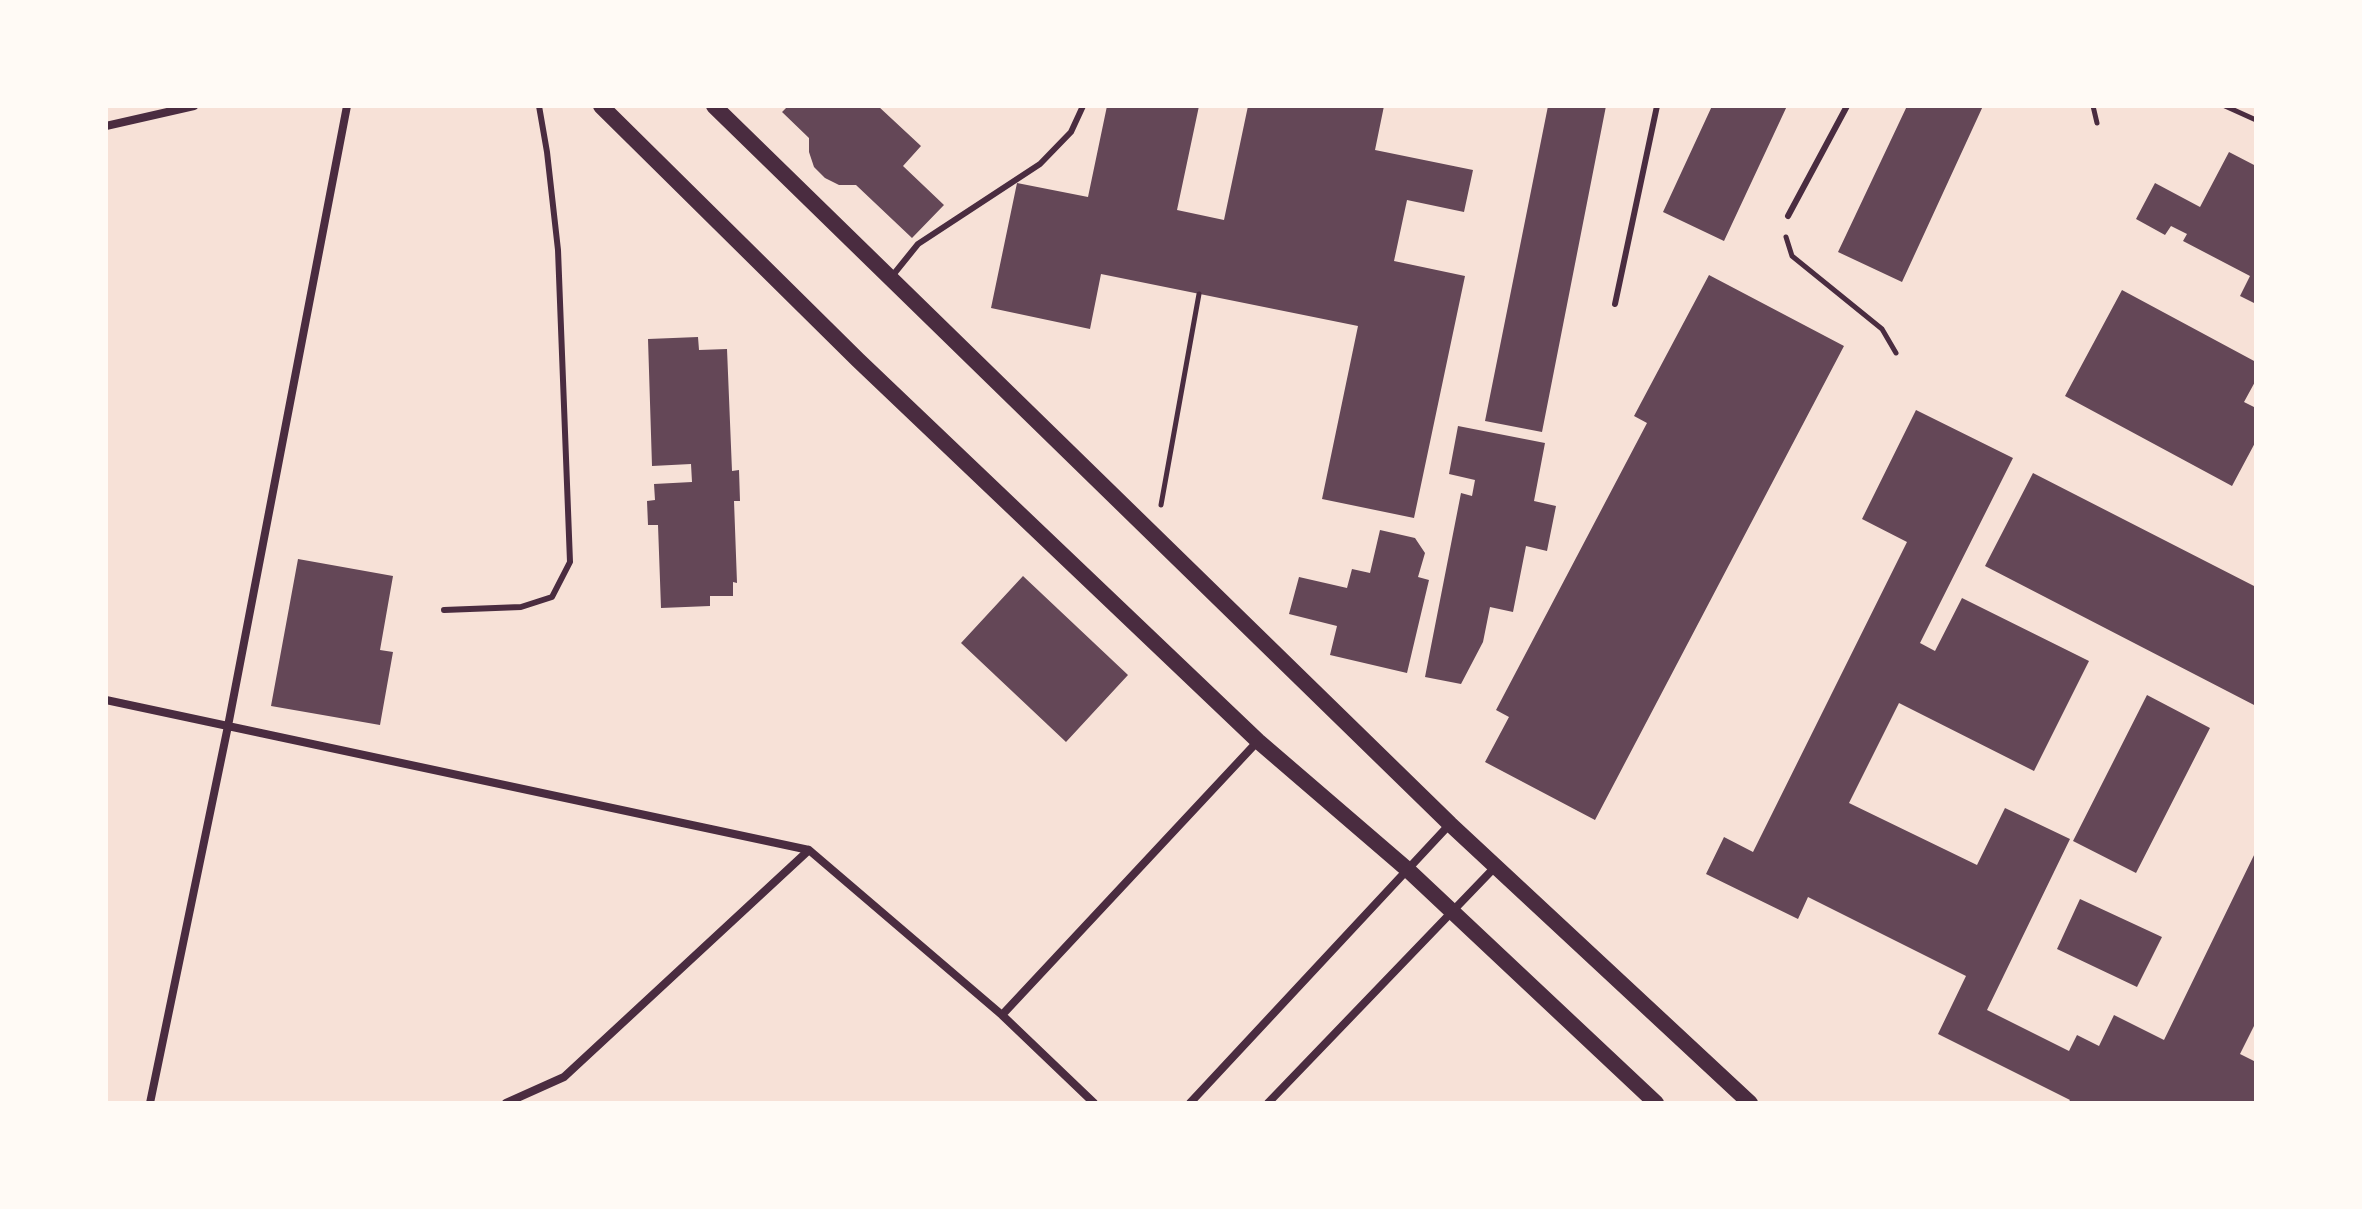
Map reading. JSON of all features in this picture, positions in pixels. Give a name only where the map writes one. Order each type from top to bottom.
[{"type":"main road","points":[[601,106],[858,360],[1258,741],[1408,870],[1656,1103]]},
{"type":"main road","points":[[714,106],[1450,824],[1750,1103]]},
{"type":"street","points":[[106,126],[194,106]]},
{"type":"street","points":[[150,1103],[228,726],[347,106]]},
{"type":"street","points":[[106,700],[809,850],[1002,1015],[1094,1103]]},
{"type":"street","points":[[1002,1015],[1258,741]]},
{"type":"street","points":[[1190,1103],[1450,824]]},
{"type":"street","points":[[506,1103],[564,1077],[809,850]]},
{"type":"street","points":[[1268,1103],[1496,866]]},
{"type":"lane","points":[[444,610],[521,607],[552,597],[570,562],[558,250],[539,106]]},
{"type":"lane","points":[[890,278],[918,244],[1040,164],[1071,132],[1083,106]]},
{"type":"lane","points":[[1615,304],[1657,106]]},
{"type":"lane","points":[[1788,216],[1847,106]]},
{"type":"path","points":[[2093,106],[2097,123]]},
{"type":"path","points":[[2225,106],[2256,120]]},
{"type":"path","points":[[1788,216],[1786,229],[1792,256],[1882,329],[1896,353]]},
{"type":"path","points":[[1155,537],[1199,294]]},
{"type":"building","points":[[788,106],[878,106],[921,146],[903,166],[944,205],[912,238],[856,185],[839,185],[825,178],[814,167],[809,138],[782,112]]},
{"type":"building","points":[[1107,106],[1199,106],[1177,210],[1224,220],[1248,106],[1384,106],[1375,150],[1473,170],[1464,212],[1407,200],[1394,261],[1465,276],[1414,518],[1322,499],[1358,326],[1101,274],[1090,329],[991,308],[1017,183],[1088,197]]},
{"type":"building","points":[[1548,106],[1606,106],[1542,432],[1485,421]]},
{"type":"building","points":[[1712,106],[1787,106],[1724,241],[1663,212]]},
{"type":"building","points":[[1907,106],[1983,106],[1902,282],[1838,252]]},
{"type":"building","points":[[2229,152],[2256,166],[2256,304],[2240,296],[2250,276],[2183,241],[2187,234],[2171,226],[2165,235],[2136,219],[2155,183],[2200,207]]},
{"type":"building","points":[[1709,275],[1844,346],[1595,820],[1485,762],[1509,717],[1496,710],[1647,423],[1634,416]]},
{"type":"building","points":[[2122,290],[2256,362],[2256,380],[2244,402],[2256,408],[2256,441],[2232,486],[2065,396]]},
{"type":"building","points":[[698,337],[699,350],[727,349],[732,471],[739,470],[740,501],[734,501],[737,583],[733,582],[733,596],[710,596],[710,606],[661,608],[658,525],[648,525],[647,501],[655,500],[654,484],[692,482],[691,464],[652,466],[648,339]]},
{"type":"building","points":[[1916,410],[2013,458],[1920,643],[1935,651],[1962,598],[2089,661],[2034,771],[1899,703],[1849,803],[1977,865],[2005,808],[2070,839],[1987,1010],[2069,1051],[2077,1035],[2099,1046],[2114,1015],[2164,1040],[2256,851],[2256,1022],[2240,1054],[2256,1062],[2256,1103],[2068,1103],[2070,1100],[1938,1034],[1966,976],[1808,897],[1798,919],[1706,874],[1724,837],[1753,852],[1907,542],[1862,519]]},
{"type":"building","points":[[1458,426],[1545,443],[1534,501],[1556,506],[1547,551],[1526,546],[1513,612],[1490,607],[1483,642],[1461,684],[1425,677],[1461,493],[1472,496],[1475,480],[1449,474]]},
{"type":"building","points":[[2033,473],[2256,587],[2256,706],[1985,566]]},
{"type":"building","points":[[1380,530],[1415,538],[1425,553],[1418,577],[1429,580],[1407,673],[1330,655],[1337,626],[1289,614],[1299,577],[1347,588],[1352,569],[1370,573]]},
{"type":"building","points":[[298,559],[393,576],[380,650],[393,652],[380,725],[271,706]]},
{"type":"building","points":[[1023,576],[1128,675],[1066,742],[961,643]]},
{"type":"building","points":[[2147,695],[2210,728],[2136,873],[2073,841]]},
{"type":"building","points":[[2080,899],[2162,937],[2137,987],[2057,949]]}]
